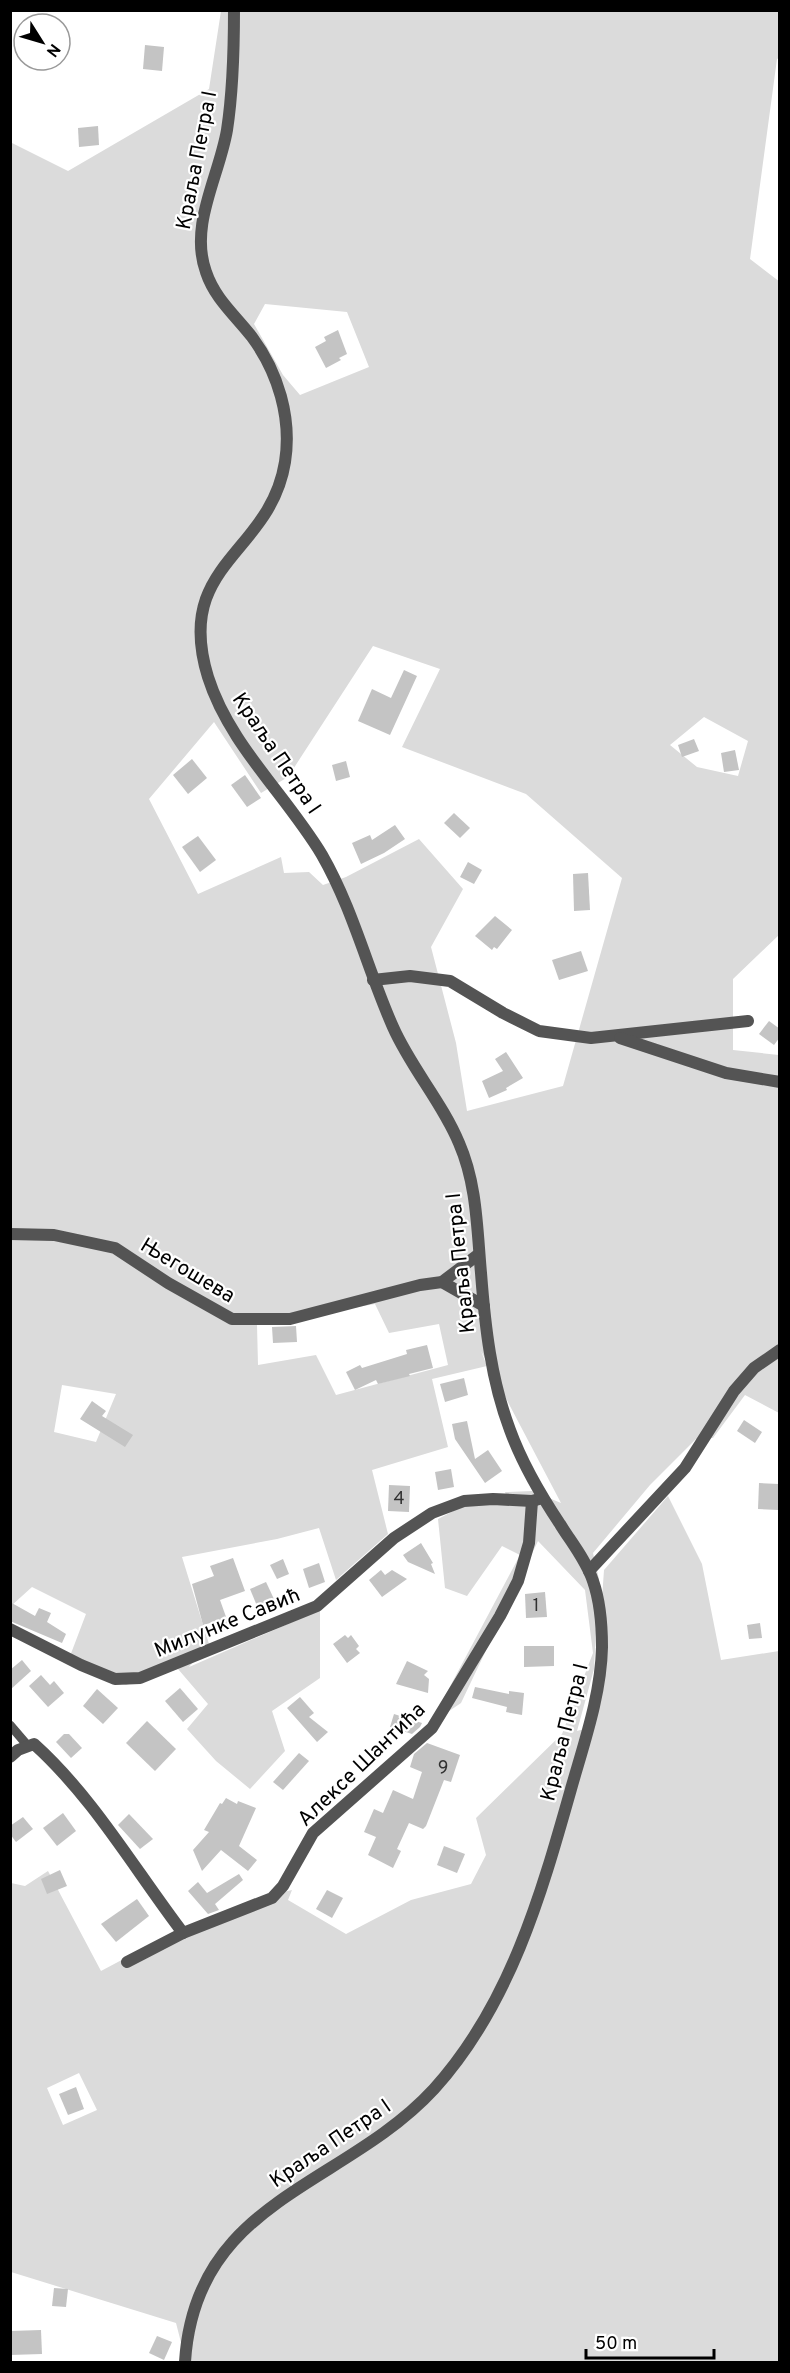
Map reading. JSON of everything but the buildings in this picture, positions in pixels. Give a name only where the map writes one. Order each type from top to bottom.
[{"type":"street","name":"Краља Петра I","points":[[185,2362],[189,2330],[200,2294],[235,2240],[283,2197],[372,2142],[413,2110],[441,2081],[464,2052],[502,1987],[526,1934],[549,1866],[597,1692],[602,1654],[602,1634],[596,1595],[589,1571],[538,1499],[496,1389],[489,1351],[473,1189],[457,1137],[411,1062],[394,1029],[373,980],[358,935],[326,862],[222,711],[209,681],[200,640],[200,621],[204,602],[218,574],[266,514],[281,481],[287,446],[284,407],[274,376],[258,346],[214,291],[201,254],[200,236],[204,215],[227,127],[234,10]]},
{"type":"street","points":[[373,980],[410,976],[450,981],[503,1013],[539,1031],[591,1038],[748,1021]]},
{"type":"street","points":[[613,1036],[726,1073],[780,1082]]},
{"type":"street","name":"Његошева","points":[[10,1234],[54,1235],[116,1248],[168,1283],[232,1319],[290,1319],[420,1285],[442,1282],[479,1254]]},
{"type":"street","points":[[442,1282],[484,1306]]},
{"type":"street","points":[[589,1571],[685,1468],[734,1391],[765,1359],[780,1350]]},
{"type":"street","name":"Милунке Савић","points":[[10,1629],[81,1665],[115,1679],[140,1678],[317,1606],[394,1538],[432,1513],[464,1501],[538,1499]]},
{"type":"street","name":"Алексе Шантића","points":[[127,1962],[183,1933],[272,1898],[283,1886],[313,1833],[432,1728],[518,1581],[538,1499]]},
{"type":"street","points":[[10,1757],[18,1750],[34,1744],[48,1757],[95,1811],[183,1933]]},
{"type":"lane","points":[[10,1725],[28,1746]]},
{"type":"shaded area","points":[[221,11],[779,11],[779,58],[777,59],[750,259],[780,282],[780,934],[733,979],[733,1050],[779,1055],[779,1413],[745,1395],[713,1438],[696,1439],[650,1485],[593,1553],[599,1579],[594,1669],[577,1731],[593,1727],[604,1570],[668,1496],[702,1564],[721,1660],[779,1651],[779,2362],[186,2362],[176,2323],[11,2272],[11,1883],[25,1886],[48,1871],[101,1971],[194,1924],[242,1904],[292,1890],[288,1900],[346,1934],[411,1900],[471,1884],[486,1855],[476,1818],[562,1734],[593,1653],[585,1590],[538,1541],[461,1703],[430,1724],[520,1555],[502,1546],[467,1596],[445,1588],[438,1519],[465,1505],[509,1504],[505,1492],[532,1491],[561,1503],[481,1351],[487,1366],[432,1379],[448,1447],[372,1470],[388,1534],[336,1580],[319,1528],[277,1539],[182,1557],[209,1644],[189,1667],[320,1610],[320,1678],[272,1711],[285,1751],[250,1789],[216,1761],[187,1729],[208,1704],[178,1669],[126,1685],[67,1664],[86,1614],[32,1587],[11,1606],[10,142],[68,171],[209,89]],"holes":[[[265,304],[347,312],[369,367],[300,395],[283,375],[254,324]],[[373,646],[440,669],[402,747],[526,794],[622,878],[563,1086],[467,1111],[456,1043],[431,947],[463,889],[419,839],[346,877],[323,885],[309,872],[284,873],[281,857],[198,894],[149,799],[214,722],[261,793],[288,777]],[[704,717],[748,741],[738,776],[697,767],[670,745]],[[375,1304],[389,1333],[439,1324],[448,1365],[336,1395],[316,1355],[258,1365],[257,1325]],[[62,1385],[116,1394],[96,1442],[54,1432]],[[79,2073],[97,2110],[63,2125],[47,2088]]]}]
